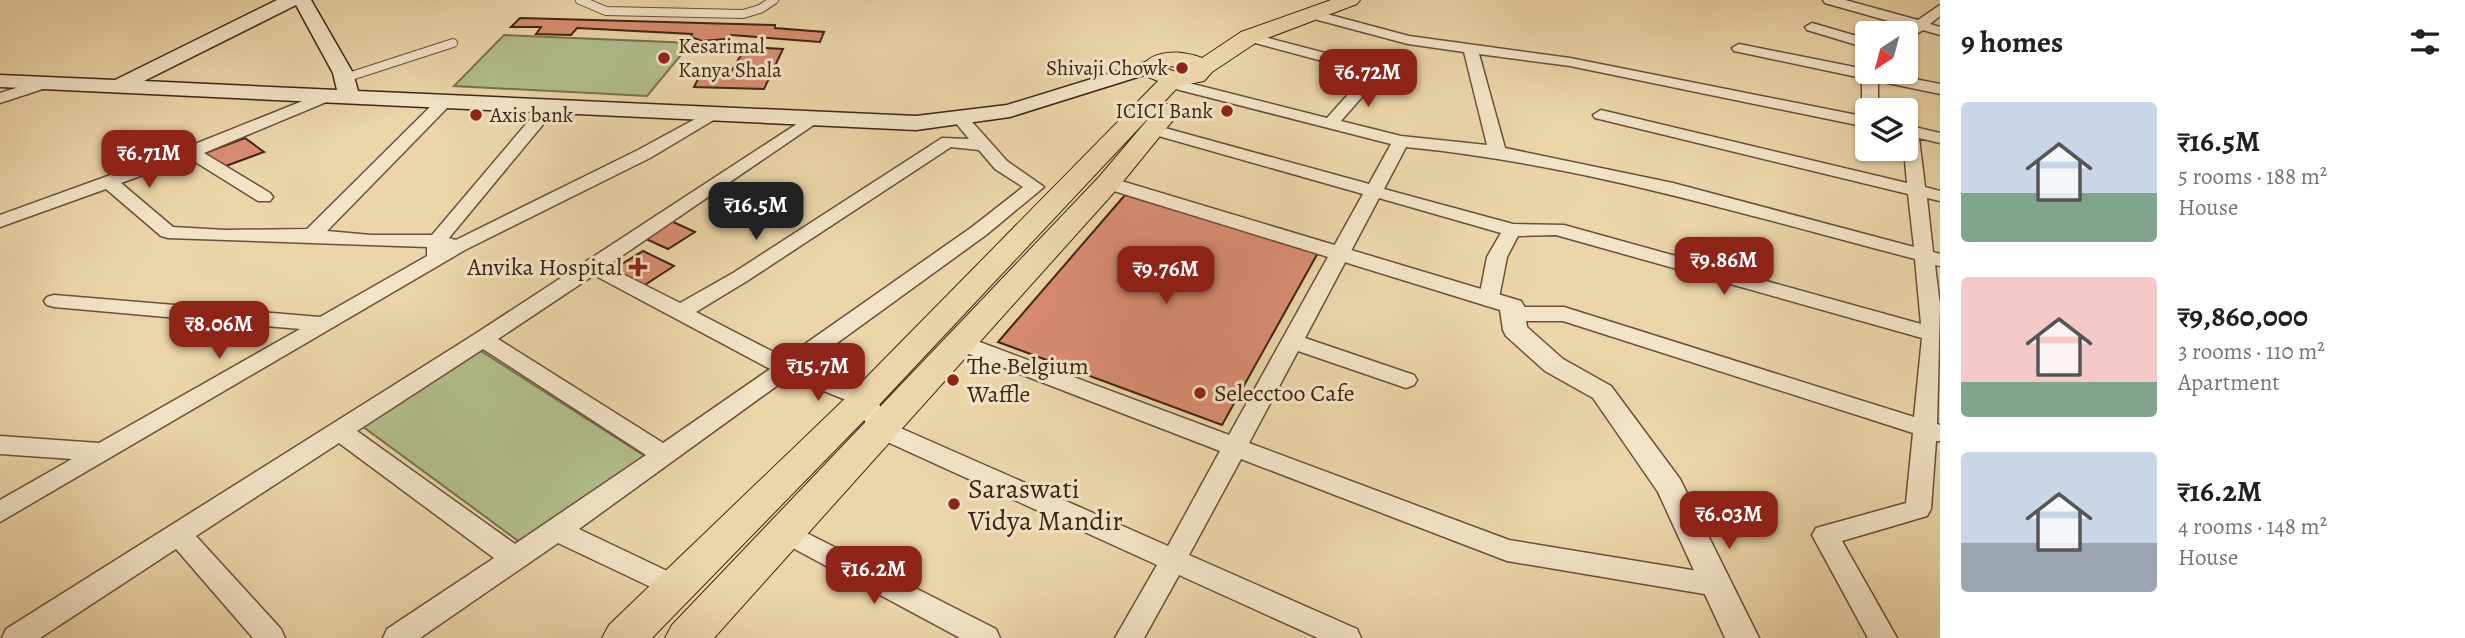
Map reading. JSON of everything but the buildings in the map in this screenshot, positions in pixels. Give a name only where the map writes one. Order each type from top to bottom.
[{"type":"main road","points":[[117,87],[291,0]]},
{"type":"main road","points":[[302,0],[347,88]]},
{"type":"main road","points":[[624,638],[865,399],[1012,246],[1049,191],[1174,75],[1227,34],[1315,6],[1350,0]]},
{"type":"main road","points":[[0,81],[325,97],[347,88],[444,102],[916,123],[1010,111],[1174,75],[1315,6]]},
{"type":"main road","points":[[687,638],[1154,130],[1174,75]]},
{"type":"street","points":[[1830,0],[1907,21]]},
{"type":"street","points":[[1315,6],[1408,40],[1570,62],[1855,120]]},
{"type":"street","points":[[1918,24],[1940,9]]},
{"type":"street","points":[[1918,24],[1940,31]]},
{"type":"street","points":[[1812,27],[1855,40]]},
{"type":"street","points":[[1249,37],[1377,71],[1331,123]]},
{"type":"street","points":[[1470,48],[1497,151]]},
{"type":"street","points":[[1739,48],[1855,70]]},
{"type":"street","points":[[1174,75],[1331,123],[1401,141],[1497,151],[1717,200],[1932,258]]},
{"type":"street","points":[[0,98],[44,83]]},
{"type":"street","points":[[1918,84],[1940,89]]},
{"type":"street","points":[[0,220],[191,152],[325,97]]},
{"type":"street","points":[[312,234],[444,102]]},
{"type":"street","points":[[444,248],[549,107]]},
{"type":"street","points":[[0,512],[324,324],[444,248],[644,154],[714,115]]},
{"type":"street","points":[[1601,115],[1940,196]]},
{"type":"street","points":[[959,117],[1001,165],[1049,191]]},
{"type":"street","points":[[16,638],[484,339],[812,119]]},
{"type":"street","points":[[1154,130],[1512,230],[1556,229],[1937,335]]},
{"type":"street","points":[[1918,132],[1940,138]]},
{"type":"street","points":[[1129,638],[1401,141]]},
{"type":"street","points":[[680,312],[740,277],[948,142],[984,145]]},
{"type":"street","points":[[191,152],[264,197]]},
{"type":"street","points":[[1883,638],[1825,535],[1918,509],[1933,432],[1937,335],[1932,258],[1913,161]]},
{"type":"street","points":[[108,182],[168,232],[225,236],[312,234],[444,248]]},
{"type":"street","points":[[1108,183],[1341,252],[1501,306],[1564,314],[1933,432]]},
{"type":"street","points":[[397,638],[557,530],[979,231],[1049,191]]},
{"type":"street","points":[[1512,230],[1497,257],[1501,306],[1515,330],[1554,365],[1602,391],[1670,487],[1742,638]]},
{"type":"street","points":[[979,231],[1012,246]]},
{"type":"street","points":[[593,267],[786,368],[865,399],[880,429],[1346,638]]},
{"type":"street","points":[[54,301],[324,324]]},
{"type":"street","points":[[484,339],[664,455]]},
{"type":"street","points":[[1292,341],[1406,380]]},
{"type":"street","points":[[961,343],[1234,444],[1507,550],[1716,585]]},
{"type":"street","points":[[338,430],[515,559]]},
{"type":"street","points":[[0,445],[103,452]]},
{"type":"street","points":[[557,530],[674,587]]},
{"type":"street","points":[[785,532],[986,638]]},
{"type":"street","points":[[177,533],[271,638]]},
{"type":"lane","points":[[580,0],[606,10],[743,14],[760,9],[774,0]]},
{"type":"lane","points":[[347,88],[453,43]]},
{"type":"green space","points":[[504,35],[691,43],[647,96],[454,86]]},
{"type":"green space","points":[[481,351],[654,462],[521,543],[362,426]]},
{"type":"place","name":"Kesarimal Kanya Shala","points":[[664,58]]},
{"type":"place","name":"Shivaji Chowk","points":[[1182,68]]},
{"type":"place","name":"ICICI Bank","points":[[1227,111]]},
{"type":"place","name":"Axis bank","points":[[476,115]]},
{"type":"place","name":"Anvika Hospital","points":[[638,267]]},
{"type":"place","name":"The Belgium Waffle","points":[[953,380]]},
{"type":"place","name":"Selecctoo Cafe","points":[[1200,393]]},
{"type":"place","name":"Saraswati Vidya Mandir","points":[[954,504]]}]
